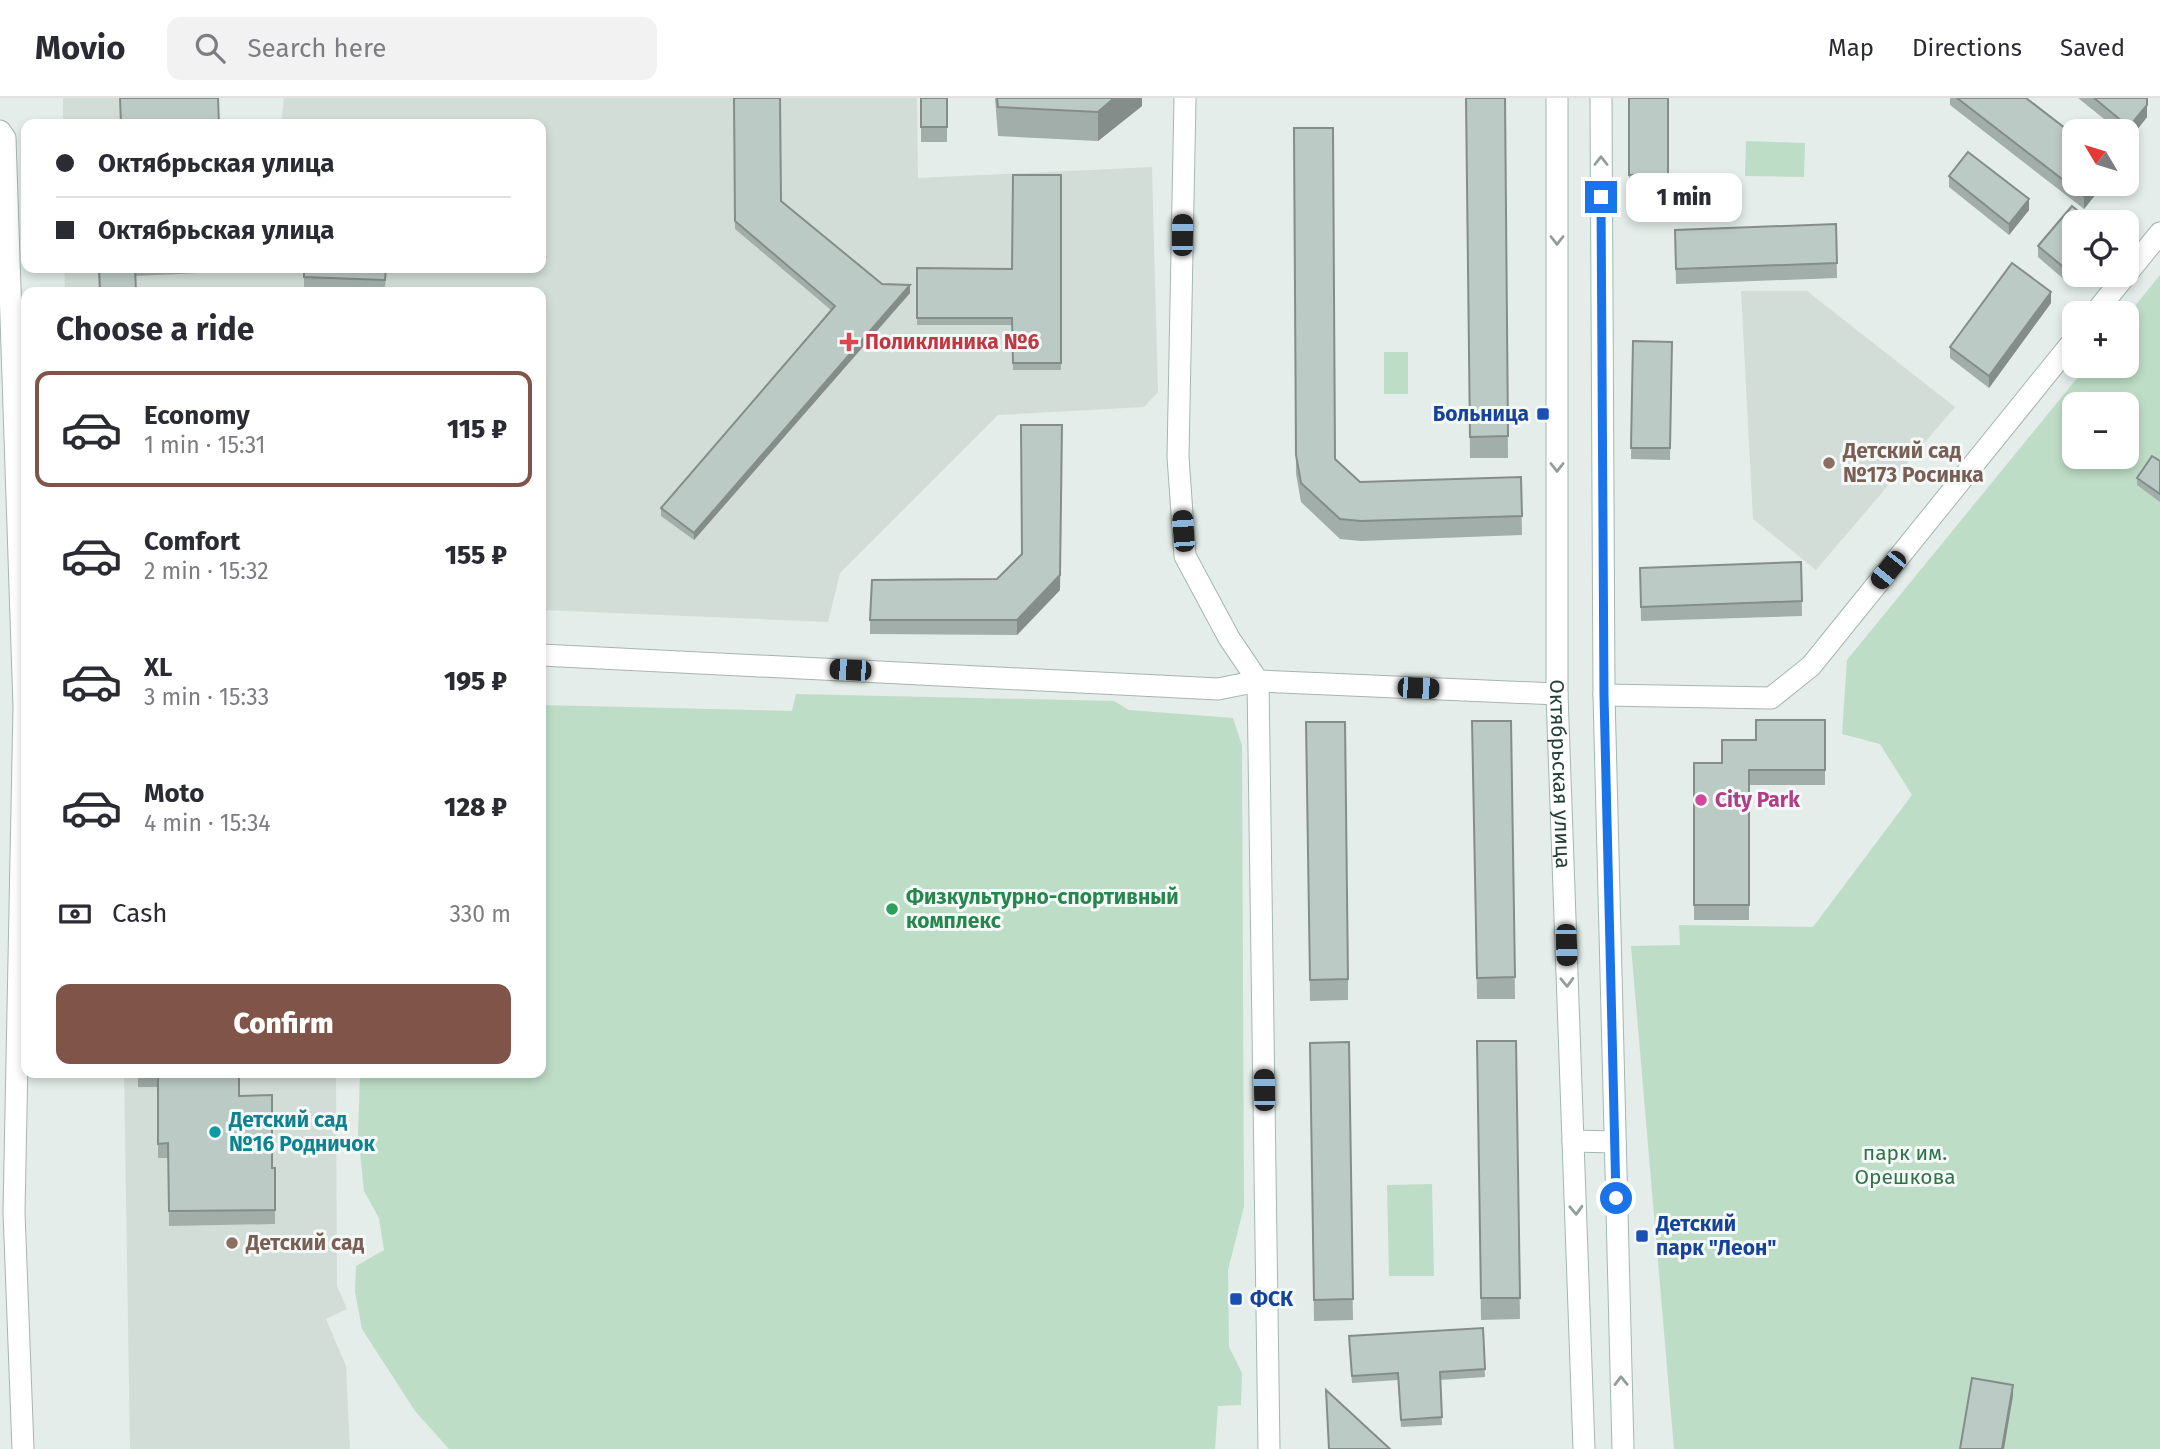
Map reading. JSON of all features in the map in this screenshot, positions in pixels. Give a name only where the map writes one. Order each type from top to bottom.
[{"type":"street","points":[[1185,98],[1178,457],[1185,556],[1229,638],[1258,681],[1269,1449]]},
{"type":"street","name":"Октябрьская улица","points":[[1557,98],[1557,694],[1584,1449]]},
{"type":"street","points":[[1601,98],[1604,695],[1623,1449]]},
{"type":"street","points":[[0,131],[5,138],[10,653],[21,695]]},
{"type":"street","points":[[2105,301],[2160,233]]},
{"type":"street","points":[[1604,695],[1771,698],[1811,666],[2062,355]]},
{"type":"street","points":[[546,656],[1218,689],[1258,681],[1557,694]]},
{"type":"street","points":[[21,858],[14,1212],[23,1449]]},
{"type":"street","points":[[1573,1141],[1615,1142]]},
{"type":"shaded area","points":[[63,98],[211,98],[209,119],[63,119]]},
{"type":"shaded area","name":"Поликлиника №6","points":[[284,98],[917,98],[918,178],[1152,167],[1158,392],[1144,407],[998,415],[840,573],[828,622],[546,610],[546,287],[65,287],[64,273],[546,273],[546,119],[282,119]]},
{"type":"shaded area","name":"Детский сад №173 Росинка","points":[[1741,291],[1807,291],[1955,407],[1816,570],[1753,519]]},
{"type":"shaded area","name":"Детский сад","points":[[124,1078],[336,1078],[337,1286],[347,1309],[326,1319],[346,1366],[350,1449],[130,1449]]},
{"type":"green space","points":[[1746,141],[1805,143],[1804,177],[1745,176]]},
{"type":"green space","name":"парк им. Орешкова","points":[[2160,275],[2160,1449],[1674,1449],[1631,946],[1680,945],[1679,925],[1813,927],[1912,795],[1880,744],[1842,734],[1847,660],[2062,397],[2062,469],[2139,469],[2139,392],[2066,392],[2077,378],[2139,378],[2139,301]]},
{"type":"green space","points":[[1384,352],[1408,352],[1408,394],[1384,394]]},
{"type":"green space","name":"Физкультурно-спортивный комплекс","points":[[796,694],[1114,701],[1129,710],[1233,718],[1242,745],[1244,1207],[1228,1270],[1229,1347],[1242,1373],[1241,1405],[1218,1406],[1215,1449],[449,1449],[415,1411],[362,1329],[355,1292],[356,1266],[384,1250],[379,1218],[364,1191],[358,1133],[360,1078],[546,1078],[546,705],[792,711]]},
{"type":"green space","points":[[1432,1184],[1434,1276],[1389,1276],[1387,1185]]},
{"type":"building","points":[[120,98],[218,98],[219,119],[121,119]]},
{"type":"building","points":[[734,98],[780,98],[781,201],[882,284],[910,285],[694,533],[661,508],[835,306],[735,221]]},
{"type":"building","points":[[921,98],[947,98],[947,127],[921,127]]},
{"type":"building","points":[[997,98],[1114,98],[1098,112],[998,107]]},
{"type":"building","points":[[1466,98],[1505,98],[1508,436],[1470,437]]},
{"type":"building","points":[[1629,98],[1668,98],[1668,175],[1629,175]]},
{"type":"building","points":[[1957,98],[2026,98],[2062,126],[2062,179]]},
{"type":"building","points":[[2094,98],[2147,98],[2147,105],[2136,119],[2119,119]]},
{"type":"building","points":[[1294,128],[1333,128],[1335,459],[1360,482],[1521,477],[1522,516],[1361,521],[1340,519],[1301,483],[1296,455]]},
{"type":"building","points":[[1968,152],[2029,199],[2009,224],[1949,176]]},
{"type":"building","points":[[1013,175],[1061,175],[1061,363],[1013,363],[1012,318],[917,318],[917,268],[1012,269]]},
{"type":"building","points":[[2062,218],[2062,266],[2038,246]]},
{"type":"building","points":[[1836,224],[1837,263],[1676,269],[1675,230]]},
{"type":"building","points":[[2012,263],[2051,292],[1989,376],[1950,347]]},
{"type":"building","points":[[99,273],[135,273],[136,287],[100,287]]},
{"type":"building","points":[[304,273],[386,273],[385,280],[304,277]]},
{"type":"building","points":[[1633,341],[1672,342],[1670,448],[1631,448]]},
{"type":"building","points":[[1021,425],[1062,425],[1060,575],[1017,620],[870,620],[872,580],[997,579],[1022,554]]},
{"type":"building","points":[[2152,456],[2160,461],[2160,494],[2137,478]]},
{"type":"building","points":[[1801,562],[1802,601],[1641,607],[1640,568]]},
{"type":"building","points":[[1756,720],[1825,720],[1825,770],[1749,770],[1749,905],[1694,905],[1694,763],[1722,763],[1722,740],[1756,740]]},
{"type":"building","points":[[1472,721],[1511,721],[1515,977],[1477,978]]},
{"type":"building","points":[[1306,722],[1345,722],[1348,979],[1310,980]]},
{"type":"building","points":[[1477,1041],[1516,1041],[1520,1298],[1481,1298]]},
{"type":"building","points":[[1349,1042],[1353,1299],[1314,1300],[1310,1043]]},
{"type":"building","name":"Детский сад №16 Родничок","points":[[158,1078],[239,1078],[239,1096],[272,1095],[275,1210],[169,1211],[168,1143],[158,1144]]},
{"type":"building","points":[[1483,1328],[1485,1369],[1440,1372],[1442,1417],[1401,1420],[1398,1373],[1352,1376],[1349,1336]]},
{"type":"building","points":[[1972,1378],[2013,1385],[2002,1449],[1960,1449]]},
{"type":"building","points":[[1326,1390],[1390,1449],[1329,1449]]},
{"type":"place","name":"Поликлиника №6","points":[[849,342]]},
{"type":"place","name":"Больница","points":[[1543,414]]},
{"type":"place","name":"Детский сад №173 Росинка","points":[[1829,463]]},
{"type":"place","name":"City Park","points":[[1701,800]]},
{"type":"place","name":"Физкультурно-спортивный комплекс","points":[[892,909]]},
{"type":"place","name":"Детский сад №16 Родничок","points":[[215,1132]]},
{"type":"place","name":"Детский парк \"Леон\"","points":[[1642,1236]]},
{"type":"place","name":"Детский сад","points":[[232,1243]]},
{"type":"place","name":"ФСК","points":[[1236,1299]]},
{"type":"route","points":[[1601,197],[1604,695],[1616,1198]]}]
